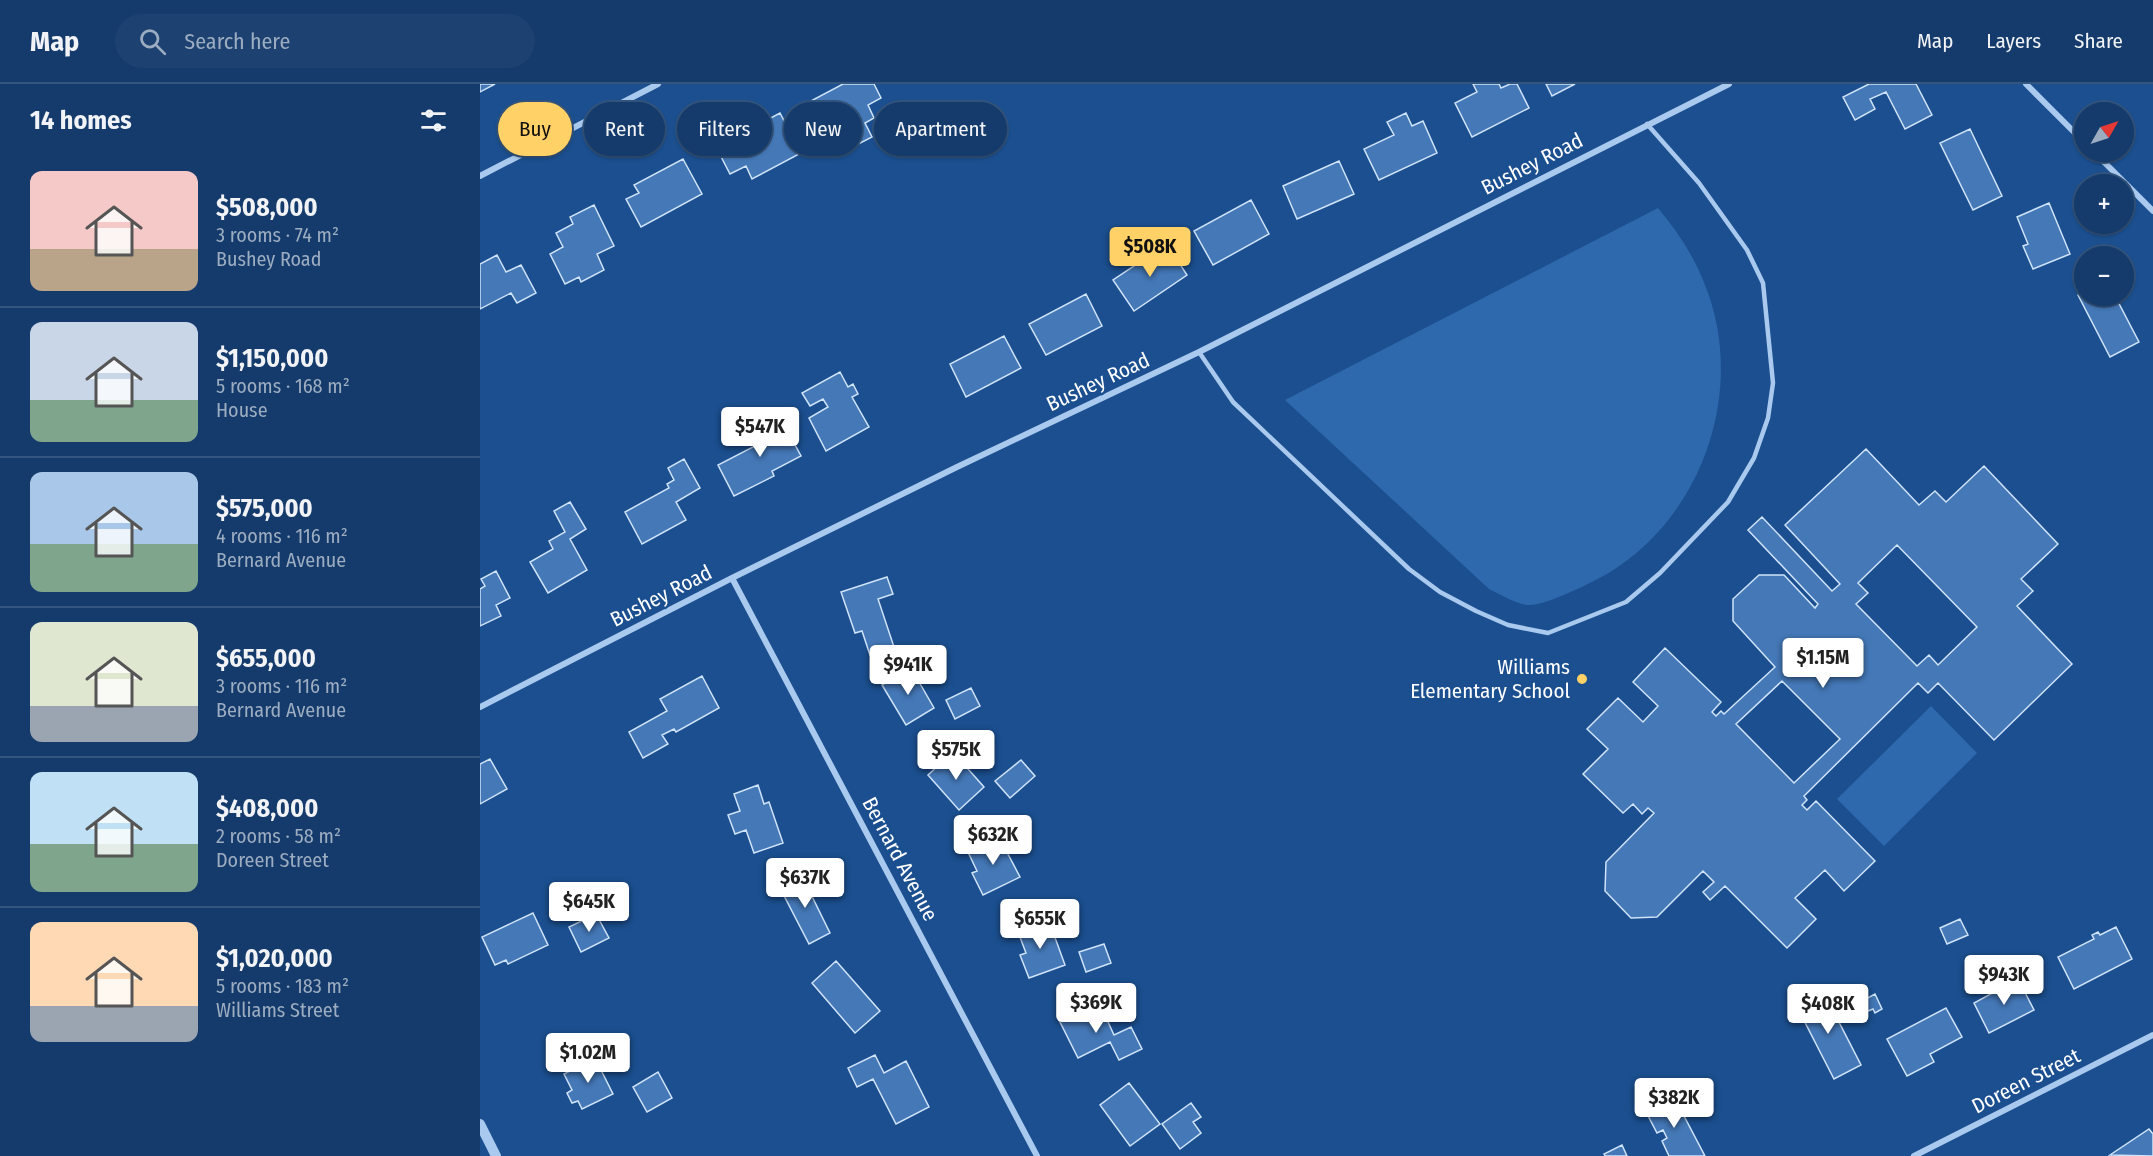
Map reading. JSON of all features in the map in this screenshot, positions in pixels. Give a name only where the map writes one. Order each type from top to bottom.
[{"type":"street","points":[[480,176],[658,84]]},
{"type":"street","name":"Bushey Road","points":[[480,707],[732,578],[1199,352],[1729,84]]},
{"type":"street","points":[[2026,84],[2074,132]]},
{"type":"street","points":[[2104,162],[2153,211]]},
{"type":"street","name":"Bernard Avenue","points":[[732,578],[1037,1156]]},
{"type":"street","name":"Doreen Street","points":[[1914,1156],[2153,1035]]},
{"type":"street","points":[[480,1124],[496,1156]]},
{"type":"lane","points":[[1199,352],[1233,402],[1409,569],[1440,592],[1508,625],[1548,633],[1626,602],[1660,573],[1728,502],[1754,458],[1768,418],[1773,383],[1763,283],[1747,250],[1699,183],[1647,124]]},
{"type":"shaded area","points":[[1658,208],[1685,245],[1705,285],[1717,325],[1721,366],[1718,407],[1708,447],[1691,485],[1669,519],[1640,549],[1600,578],[1567,594],[1534,605],[1518,603],[1489,589],[1285,400]]},
{"type":"shaded area","points":[[1931,706],[1977,753],[1884,846],[1837,799]]},
{"type":"building","points":[[480,84],[495,84],[480,92]]},
{"type":"building","points":[[843,84],[874,84],[881,98],[868,105],[874,118],[865,123],[872,137],[862,142],[862,102],[809,102]]},
{"type":"building","points":[[1473,84],[1499,84],[1501,88],[1517,84],[1529,108],[1472,137],[1455,103],[1477,92]]},
{"type":"building","points":[[1546,84],[1575,84],[1552,96]]},
{"type":"building","points":[[1869,84],[1916,84],[1932,115],[1905,129],[1886,92],[1870,99],[1875,109],[1855,120],[1843,97]]},
{"type":"building","points":[[780,113],[784,121],[784,156],[795,156],[752,179],[746,166],[730,174],[721,156],[772,156],[772,117]]},
{"type":"building","points":[[1406,113],[1412,126],[1423,121],[1437,153],[1379,180],[1364,149],[1394,135],[1387,122]]},
{"type":"building","points":[[1970,129],[2002,196],[1973,210],[1940,143]]},
{"type":"building","points":[[683,159],[702,194],[641,227],[626,199],[639,193],[634,185]]},
{"type":"building","points":[[1339,161],[1354,194],[1297,219],[1283,186]]},
{"type":"building","points":[[1251,200],[1269,234],[1213,265],[1194,231]]},
{"type":"building","points":[[2049,203],[2070,254],[2033,269],[2023,246],[2028,244],[2017,217]]},
{"type":"building","points":[[594,205],[614,246],[597,254],[604,270],[581,282],[579,277],[565,284],[550,254],[563,247],[556,233],[573,224],[570,217]]},
{"type":"building","points":[[1167,244],[1187,275],[1134,311],[1113,280]]},
{"type":"building","points":[[497,255],[506,272],[521,265],[536,293],[517,303],[511,293],[480,309],[480,264]]},
{"type":"building","points":[[1086,294],[1102,326],[1046,355],[1029,324]]},
{"type":"building","points":[[2084,306],[2120,306],[2139,342],[2110,357]]},
{"type":"building","points":[[1004,336],[1021,368],[966,397],[950,364]]},
{"type":"building","points":[[840,372],[848,387],[853,384],[858,394],[852,397],[869,427],[826,451],[809,418],[828,407],[823,399],[810,406],[802,393]]},
{"type":"building","points":[[780,417],[801,456],[772,471],[774,476],[734,496],[718,465],[755,446],[749,433]]},
{"type":"building","points":[[1866,449],[1919,505],[1935,491],[1946,502],[1984,466],[2058,544],[2021,579],[2033,591],[2017,606],[2072,664],[1994,740],[1938,683],[1928,693],[1918,683],[1804,796],[1807,800],[1802,805],[1807,810],[1816,801],[1875,861],[1844,891],[1825,870],[1795,898],[1816,919],[1787,948],[1725,886],[1710,900],[1703,892],[1714,882],[1703,871],[1657,917],[1631,918],[1605,891],[1606,862],[1654,813],[1648,808],[1642,814],[1633,804],[1623,813],[1583,774],[1608,749],[1587,729],[1618,698],[1643,722],[1658,706],[1633,682],[1665,648],[1721,702],[1712,712],[1716,716],[1721,711],[1724,714],[1775,667],[1733,621],[1733,599],[1759,575],[1784,575],[1815,608],[1818,604],[1748,530],[1762,517],[1832,591],[1840,584],[1785,525]],"holes":[[[1897,545],[1977,627],[1938,665],[1929,655],[1917,666],[1856,604],[1868,593],[1858,583]],[[1782,681],[1840,739],[1794,783],[1736,724]]]},
{"type":"building","points":[[684,459],[700,488],[676,502],[686,520],[642,544],[625,512],[669,488],[667,484],[674,480],[668,468]]},
{"type":"building","points":[[570,502],[586,529],[570,539],[587,570],[548,593],[530,562],[553,549],[549,541],[565,532],[554,511]]},
{"type":"building","points":[[496,571],[510,598],[496,605],[501,616],[480,626],[480,589],[485,586],[481,579]]},
{"type":"building","points":[[887,577],[893,594],[878,599],[894,647],[870,655],[862,631],[855,633],[841,592]]},
{"type":"building","points":[[911,668],[934,708],[906,725],[882,685]]},
{"type":"building","points":[[702,676],[719,708],[676,732],[674,729],[662,735],[668,744],[643,758],[629,732],[667,711],[660,699]]},
{"type":"building","points":[[971,688],[980,706],[955,719],[946,700]]},
{"type":"building","points":[[953,752],[984,787],[959,810],[928,775]]},
{"type":"building","points":[[490,759],[507,789],[480,804],[480,764]]},
{"type":"building","points":[[1021,760],[1035,776],[1010,798],[995,781]]},
{"type":"building","points":[[758,785],[764,804],[769,802],[783,843],[754,853],[746,830],[735,834],[728,815],[740,811],[734,794]]},
{"type":"building","points":[[999,837],[1020,877],[983,895],[972,873],[977,871],[968,852]]},
{"type":"building","points":[[801,874],[830,933],[809,944],[779,886]]},
{"type":"building","points":[[533,913],[548,945],[508,964],[506,960],[495,965],[482,937]]},
{"type":"building","points":[[596,914],[609,938],[581,952],[569,927]]},
{"type":"building","points":[[1960,919],[1968,935],[1947,944],[1940,928]]},
{"type":"building","points":[[1049,921],[1065,965],[1029,978],[1020,955],[1026,953],[1018,932]]},
{"type":"building","points":[[2116,927],[2132,959],[2074,989],[2058,957],[2094,939],[2092,935],[2098,932],[2100,935]]},
{"type":"building","points":[[1104,944],[1111,963],[1086,972],[1079,952]]},
{"type":"building","points":[[836,961],[880,1011],[855,1033],[812,983]]},
{"type":"building","points":[[2018,979],[2034,1010],[1989,1033],[1974,1003]]},
{"type":"building","points":[[1823,991],[1861,1065],[1834,1079],[1796,1005]]},
{"type":"building","points":[[1875,994],[1882,1009],[1875,1013],[1873,1009],[1863,1013],[1858,1003]]},
{"type":"building","points":[[1085,1004],[1091,1017],[1103,1011],[1114,1035],[1131,1027],[1142,1049],[1119,1060],[1110,1042],[1078,1058],[1058,1018]]},
{"type":"building","points":[[1946,1008],[1962,1037],[1930,1054],[1934,1062],[1907,1076],[1887,1039]]},
{"type":"building","points":[[875,1055],[884,1073],[906,1061],[929,1107],[896,1124],[873,1079],[857,1087],[848,1068]]},
{"type":"building","points":[[595,1058],[613,1094],[582,1109],[578,1101],[572,1103],[567,1093],[572,1090],[564,1074]]},
{"type":"building","points":[[658,1072],[672,1098],[647,1112],[633,1087]]},
{"type":"building","points":[[1129,1083],[1160,1124],[1130,1146],[1100,1105]]},
{"type":"building","points":[[1673,1095],[1705,1156],[1669,1156],[1662,1141],[1667,1138],[1663,1130],[1657,1133],[1645,1110]]},
{"type":"building","points":[[1191,1103],[1201,1117],[1193,1122],[1201,1133],[1180,1149],[1162,1124]]},
{"type":"building","points":[[2149,1129],[2153,1134],[2153,1156],[2110,1155]]},
{"type":"building","points":[[1622,1145],[1627,1156],[1605,1156],[1604,1154]]},
{"type":"place","name":"Williams Elementary School","points":[[1582,679]]}]
